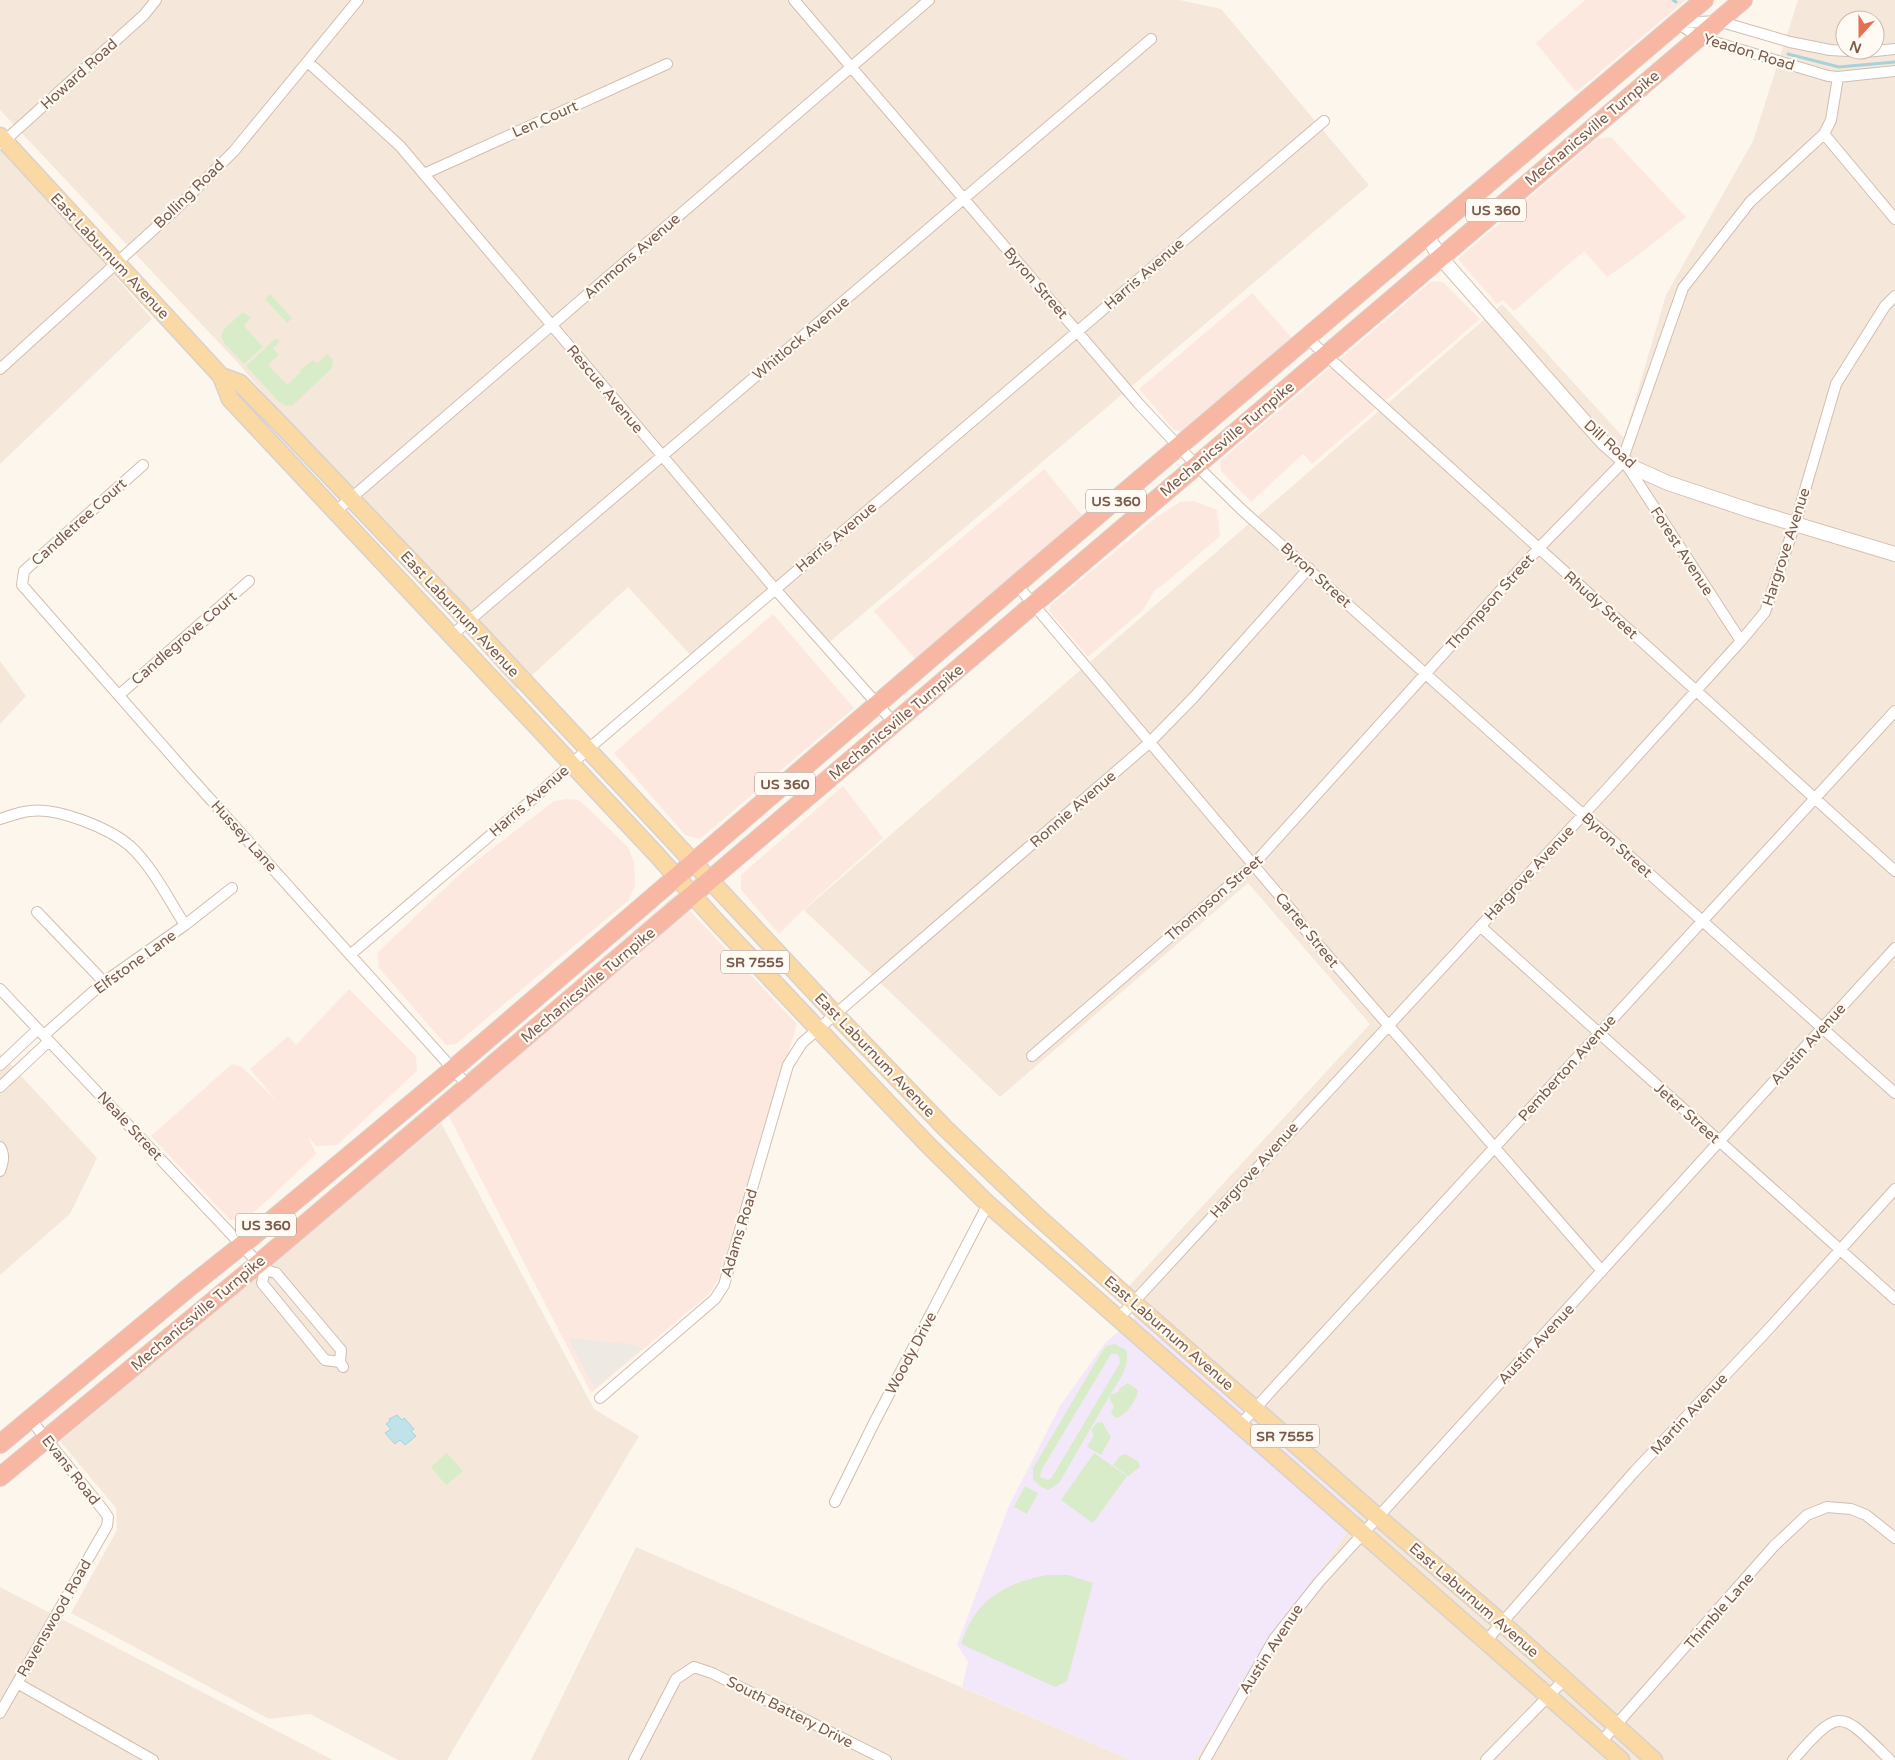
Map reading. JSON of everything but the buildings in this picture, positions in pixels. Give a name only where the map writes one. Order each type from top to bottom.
[{"type":"highway","name":"Mechanicsville Turnpike","points":[[0,1444],[452,1069],[1016,585],[1704,0]]},
{"type":"highway","name":"Mechanicsville Turnpike","points":[[0,1477],[262,1266],[468,1086],[1743,0]]},
{"type":"main road","name":"East Laburnum Avenue","points":[[2,141],[221,376],[230,399],[334,512],[929,1146],[988,1204],[1621,1760]]},
{"type":"main road","name":"East Laburnum Avenue","points":[[221,376],[240,383],[351,498],[940,1123],[1133,1302],[1502,1623],[1654,1760]]},
{"type":"street","name":"Howard Road","points":[[2,141],[144,15],[156,0]]},
{"type":"street","name":"Bolling Road","points":[[0,369],[193,193],[234,151],[358,0]]},
{"type":"street","name":"Byron Street","points":[[794,0],[1139,404],[1196,465],[1242,510],[1895,1093]]},
{"type":"street","name":"Ammons Avenue","points":[[334,512],[929,0]]},
{"type":"street","name":"Yeadon Road","points":[[1678,23],[1718,21],[1790,42],[1830,50],[1866,52],[1895,49]]},
{"type":"street","name":"Yeadon Road","points":[[1678,23],[1698,37],[1828,76],[1838,77],[1895,71]]},
{"type":"street","name":"Whitlock Avenue","points":[[451,636],[1151,39]]},
{"type":"street","name":"Rescue Avenue","points":[[308,62],[400,146],[775,589],[894,723]]},
{"type":"street","name":"Len Court","points":[[424,174],[667,64]]},
{"type":"street","name":"Thompson Street","points":[[1032,1056],[1253,865],[1538,549],[1623,460],[1684,288],[1750,202],[1824,134],[1831,120],[1838,77]]},
{"type":"street","name":"Harris Avenue","points":[[350,955],[775,589],[1324,121]]},
{"type":"street","points":[[1824,134],[1895,219]]},
{"type":"street","name":"Dill Road","points":[[1427,236],[1440,257],[1584,421],[1623,460],[1638,470],[1675,486],[1895,554]]},
{"type":"street","name":"Hargrove Avenue","points":[[1118,1319],[1583,814],[1741,641],[1765,612],[1794,524],[1836,384],[1885,306],[1895,296]]},
{"type":"street","name":"Rhudy Street","points":[[1307,338],[1895,871]]},
{"type":"street","name":"Forest Avenue","points":[[1623,460],[1741,641]]},
{"type":"street","name":"Candletree Court","points":[[22,585],[24,570],[144,465]]},
{"type":"street","name":"Ronnie Avenue","points":[[818,1029],[1150,742],[1194,697],[1309,568]]},
{"type":"street","name":"Candlegrove Court","points":[[119,695],[249,580]]},
{"type":"street","name":"Hussey Lane","points":[[22,585],[468,1086]]},
{"type":"street","name":"Carter Street","points":[[1016,585],[1294,913],[1303,927],[1602,1272]]},
{"type":"street","name":"Pemberton Avenue","points":[[1239,1426],[1895,711]]},
{"type":"street","name":"Elfstone Lane","points":[[0,819],[32,810],[49,812],[84,820],[114,835],[143,860],[185,925],[104,982],[44,1035]]},
{"type":"street","points":[[185,925],[232,888]]},
{"type":"street","points":[[37,912],[104,982]]},
{"type":"street","name":"Jeter Street","points":[[1480,926],[1895,1299]]},
{"type":"street","name":"Austin Avenue","points":[[1205,1760],[1274,1639],[1319,1582],[1895,948]]},
{"type":"street","name":"Neale Street","points":[[0,989],[262,1266],[276,1273],[340,1350],[342,1365],[325,1360],[262,1283],[262,1266]]},
{"type":"street","name":"Adams Road","points":[[600,1398],[714,1299],[724,1285],[788,1065],[802,1043],[818,1029]]},
{"type":"street","points":[[0,1065],[44,1035]]},
{"type":"street","points":[[0,1087],[44,1035]]},
{"type":"street","points":[[0,1147],[3,1151],[4,1161],[0,1171]]},
{"type":"street","name":"Martin Avenue","points":[[1486,1641],[1634,1472],[1895,1189]]},
{"type":"street","name":"Woody Drive","points":[[835,1502],[988,1204]]},
{"type":"street","name":"Evans Road","points":[[31,1420],[104,1511],[108,1522]]},
{"type":"street","name":"Thimble Lane","points":[[1601,1742],[1795,1524],[1807,1515],[1817,1510],[1833,1507],[1851,1509],[1866,1515],[1895,1538]]},
{"type":"street","name":"Ravenswood Road","points":[[0,1713],[108,1526],[108,1522]]},
{"type":"street","name":"South Battery Drive","points":[[634,1760],[676,1679],[694,1667],[712,1673],[886,1760]]},
{"type":"street","points":[[1486,1760],[1565,1679]]},
{"type":"street","points":[[17,1683],[152,1760]]},
{"type":"street","points":[[1793,1760],[1826,1725],[1834,1721],[1846,1721],[1855,1726],[1890,1760]]},
{"type":"shaded area","points":[[0,0],[1180,0],[1221,9],[1369,185],[825,646],[775,589],[694,659],[628,587],[516,690],[238,363],[0,110]]},
{"type":"shaded area","points":[[1585,0],[1686,0],[1576,92],[1536,43]]},
{"type":"shaded area","points":[[1798,0],[1895,0],[1895,1760],[1195,1760],[1358,1515],[1117,1299],[1370,1024],[1248,883],[1000,1097],[804,910],[1502,304],[1624,438],[1666,295],[1753,141]]},
{"type":"shaded area","points":[[1611,137],[1686,217],[1607,277],[1584,251],[1514,311],[1503,300],[1497,304],[1458,259],[1597,139]]},
{"type":"shaded area","points":[[0,144],[152,319],[0,464]]},
{"type":"shaded area","points":[[1432,281],[1443,282],[1480,319],[1312,464],[1303,454],[1251,502],[1221,471],[1220,461]]},
{"type":"shaded area","points":[[1252,293],[1292,338],[1182,431],[1174,430],[1139,389]]},
{"type":"shaded area","points":[[1044,469],[1082,515],[915,659],[874,611]]},
{"type":"shaded area","points":[[1194,501],[1217,510],[1220,536],[1155,590],[1143,610],[1088,657],[1049,611],[1051,605],[1158,516],[1180,502]]},
{"type":"shaded area","points":[[773,614],[854,708],[700,839],[685,835],[614,753]]},
{"type":"shaded area","points":[[0,661],[26,696],[0,724]]},
{"type":"shaded area","points":[[843,786],[883,838],[779,934],[741,890],[741,875]]},
{"type":"shaded area","points":[[579,800],[628,847],[634,862],[635,885],[629,900],[456,1044],[446,1045],[379,968],[377,953],[462,872],[554,801]]},
{"type":"shaded area","points":[[675,895],[797,1024],[721,1275],[709,1294],[591,1393],[440,1099]]},
{"type":"shaded area","points":[[349,989],[416,1056],[417,1071],[337,1145],[316,1146],[308,1137],[316,1154],[247,1218],[230,1220],[151,1136],[232,1064],[242,1067],[276,1100],[250,1069],[288,1036],[296,1045]]},
{"type":"shaded area","points":[[0,1053],[97,1158],[70,1214],[0,1275]]},
{"type":"shaded area","points":[[441,1123],[594,1409],[639,1436],[447,1760],[398,1760],[310,1714],[269,1719],[71,1613],[117,1530],[116,1508],[60,1441]]},
{"type":"shaded area","points":[[1136,1316],[1358,1515],[1195,1760],[1131,1760],[962,1687],[968,1662],[957,1645],[1009,1506],[1060,1406],[1105,1343]]},
{"type":"shaded area","points":[[568,1339],[637,1345],[642,1349],[595,1388]]},
{"type":"shaded area","points":[[636,1547],[1131,1760],[531,1760]]},
{"type":"shaded area","points":[[0,1587],[333,1760],[0,1760]]},
{"type":"green space","points":[[270,294],[292,318],[287,323],[265,299]]},
{"type":"green space","points":[[243,312],[251,317],[244,326],[263,347],[244,364],[224,343],[221,336],[224,329]]},
{"type":"green space","points":[[276,338],[280,342],[273,348],[279,355],[268,365],[287,385],[301,372],[300,370],[313,360],[317,363],[327,354],[333,360],[332,368],[293,405],[287,406],[279,402],[246,366]]},
{"type":"green space","points":[[1115,1344],[1126,1350],[1127,1362],[1113,1390],[1059,1483],[1048,1490],[1041,1487],[1033,1479],[1033,1468],[1101,1353],[1106,1346]],"holes":[[[1111,1354],[1119,1356],[1120,1363],[1052,1477],[1048,1480],[1040,1477],[1042,1469]]]},
{"type":"green space","points":[[1128,1383],[1138,1390],[1136,1398],[1130,1407],[1120,1417],[1116,1418],[1111,1413],[1114,1406],[1110,1400],[1110,1395],[1118,1392],[1120,1388]]},
{"type":"green space","points":[[1102,1422],[1111,1437],[1101,1455],[1087,1447],[1094,1435],[1091,1430],[1097,1423]]},
{"type":"green space","points":[[447,1453],[463,1471],[446,1485],[431,1467]]},
{"type":"green space","points":[[1094,1453],[1127,1476],[1093,1523],[1061,1500]]},
{"type":"green space","points":[[1125,1454],[1138,1461],[1140,1467],[1128,1476],[1113,1465],[1120,1456]]},
{"type":"green space","points":[[1025,1486],[1038,1493],[1027,1514],[1014,1507]]},
{"type":"green space","points":[[1046,1575],[1068,1575],[1093,1583],[1067,1681],[1055,1687],[961,1644],[972,1619],[986,1602],[1014,1584]]},
{"type":"water","points":[[397,1415],[402,1420],[404,1418],[414,1429],[411,1431],[416,1436],[405,1445],[400,1440],[395,1444],[385,1433],[391,1429],[386,1424],[390,1421],[389,1419]]},
{"type":"waterway","points":[[1788,54],[1839,67],[1895,62]]}]
